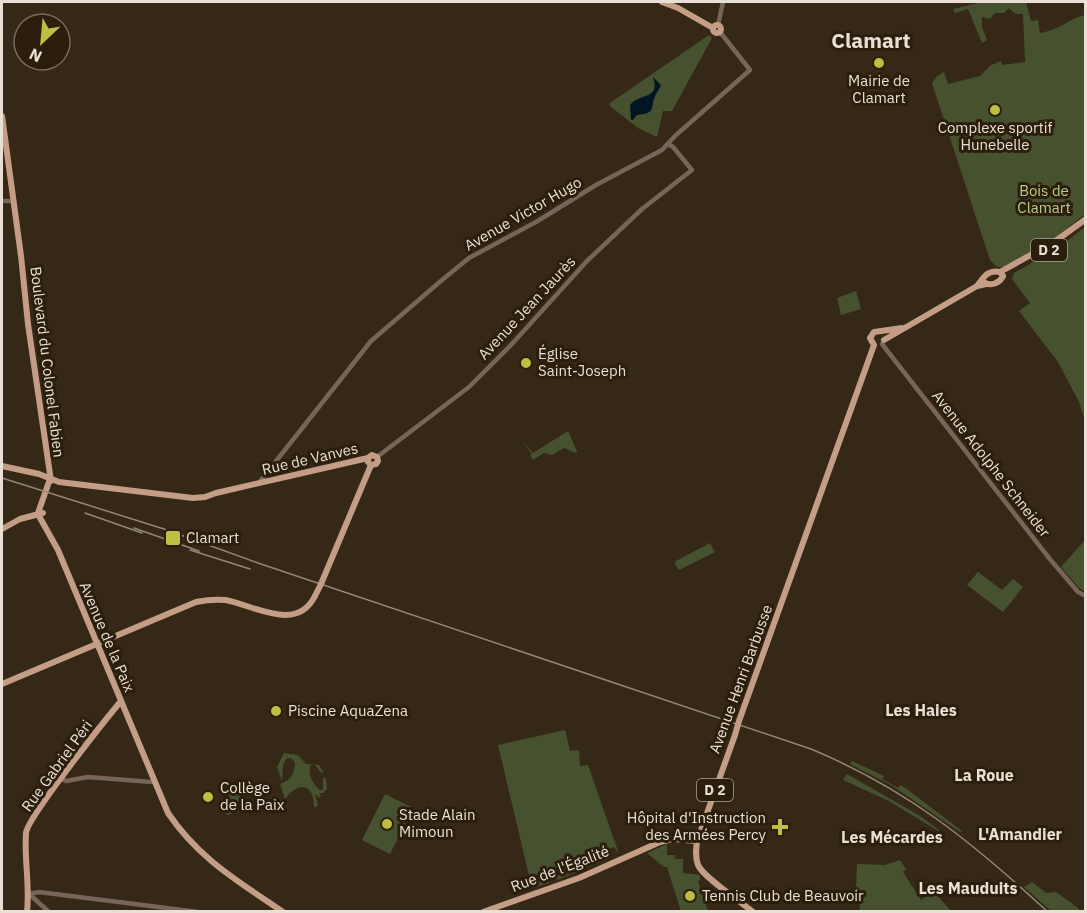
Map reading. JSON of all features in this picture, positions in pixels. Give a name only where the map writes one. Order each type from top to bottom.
[{"type":"main road","points":[[662,2],[717,28]]},
{"type":"main road","name":"Boulevard du Colonel Fabien","points":[[2,116],[50,479]]},
{"type":"main road","name":"D 2","points":[[1002,274],[1086,219]]},
{"type":"main road","name":"D 2","points":[[1002,274],[1056,246],[1086,224]]},
{"type":"main road","points":[[906,328],[874,332],[870,340],[874,345],[883,342],[977,286],[985,282],[996,283],[1002,274],[988,273],[985,282]]},
{"type":"main road","points":[[879,332],[883,335],[883,342]]},
{"type":"main road","name":"Avenue Henri Barbusse","points":[[753,912],[702,872],[697,862],[697,841],[874,345]]},
{"type":"main road","points":[[2,684],[196,602],[224,600],[274,615],[288,615],[299,611],[310,604],[315,596],[370,462],[377,463],[377,457]]},
{"type":"main road","name":"Rue de Vanves","points":[[2,465],[39,474],[59,482],[193,498],[370,462]]},
{"type":"main road","points":[[2,529],[41,511],[51,485],[50,479]]},
{"type":"main road","name":"Avenue de la Paix","points":[[41,511],[121,701],[165,813],[191,846],[211,866],[281,912]]},
{"type":"main road","points":[[186,606],[219,602],[258,610]]},
{"type":"main road","name":"Rue Gabriel Péri","points":[[27,912],[33,893],[29,886],[26,830],[121,701]]},
{"type":"main road","name":"Avenue de la Paix","points":[[142,755],[168,813],[192,845],[213,864],[281,912]]},
{"type":"main road","name":"Rue de l'Égalité","points":[[483,912],[579,878],[672,839],[697,841]]},
{"type":"street","points":[[717,28],[723,2]]},
{"type":"street","name":"Avenue Victor Hugo","points":[[258,484],[371,340],[442,280],[469,258],[662,150],[750,70],[717,28]]},
{"type":"street","name":"Avenue Jean Jaurès","points":[[377,457],[473,383],[505,352],[601,247],[642,209],[692,170],[674,147],[668,144]]},
{"type":"street","points":[[2,201],[13,201]]},
{"type":"street","name":"Avenue Adolphe Schneider","points":[[883,342],[1053,562],[1078,592],[1086,596]]},
{"type":"street","points":[[62,779],[66,781],[88,777],[152,782]]},
{"type":"street","points":[[33,893],[198,912]]},
{"type":"street","points":[[31,901],[50,912]]},
{"type":"green space","name":"Bois de Clamart","points":[[983,2],[1026,2],[1031,21],[1038,20],[1040,33],[1085,15],[1085,214],[1052,240],[1004,267],[997,267],[990,260],[932,83],[944,72],[948,84],[980,76],[991,65],[1001,61],[1002,65],[1025,62],[1023,14],[1016,14],[1009,8],[1004,13],[995,13],[990,19],[982,17],[982,27],[987,40],[982,43],[968,9],[955,13],[953,9]]},
{"type":"green space","points":[[709,35],[712,38],[672,111],[663,111],[657,137],[638,128],[610,106],[610,103]]},
{"type":"green space","points":[[1085,227],[1085,421],[1079,402],[1058,362],[1019,311],[1030,303],[1012,279],[1014,273],[1058,248]]},
{"type":"green space","points":[[856,291],[861,309],[841,315],[837,298]]},
{"type":"green space","points":[[568,431],[576,453],[564,448],[552,455],[544,453],[533,460],[530,455],[532,454],[522,440],[533,453]]},
{"type":"green space","points":[[1085,540],[1085,592],[1061,567]]},
{"type":"green space","points":[[710,543],[715,552],[679,570],[675,564],[676,561]]},
{"type":"green space","points":[[978,572],[1002,590],[1013,579],[1023,587],[1003,612],[967,585]]},
{"type":"green space","points":[[565,730],[570,751],[579,750],[580,766],[588,765],[619,854],[614,847],[605,851],[608,859],[557,880],[550,879],[549,883],[532,888],[498,745]]},
{"type":"green space","points":[[284,753],[298,755],[306,764],[319,765],[323,771],[322,774],[315,765],[311,765],[311,779],[320,790],[323,790],[323,778],[326,778],[327,789],[319,793],[321,795],[319,798],[315,794],[318,805],[316,807],[314,807],[311,793],[304,787],[295,789],[285,799],[280,784],[291,776],[295,763],[291,758],[287,758],[283,765],[282,781],[277,767]]},
{"type":"green space","points":[[852,761],[884,776],[882,779],[898,788],[900,785],[907,789],[962,831],[960,832],[891,785],[850,764]]},
{"type":"green space","points":[[847,774],[920,816],[948,837],[889,801],[843,780]]},
{"type":"green space","points":[[228,785],[243,786],[247,807],[228,815],[222,812],[231,809]]},
{"type":"green space","name":"Stade Alain Mimoun","points":[[385,794],[413,808],[390,854],[362,840]]},
{"type":"green space","name":"Tennis Club de Beauvoir","points":[[667,844],[667,855],[675,855],[675,859],[683,859],[683,873],[700,875],[698,881],[708,911],[681,911],[667,867],[647,853]]},
{"type":"green space","points":[[900,860],[906,869],[903,872],[921,900],[933,891],[951,911],[860,911],[859,891],[856,890],[857,864],[885,865]]},
{"type":"green space","points":[[1032,882],[1046,893],[1056,892],[1080,911],[1051,911],[1024,887]]},
{"type":"water","points":[[653,77],[661,85],[652,109],[631,120],[630,105],[652,93],[655,84]]},
{"type":"railway","points":[[2,478],[164,529],[258,563],[811,749],[878,782],[937,819],[965,840],[1048,912]]},
{"type":"railway","points":[[85,513],[142,533]]},
{"type":"railway","points":[[134,528],[199,551]]},
{"type":"railway","points":[[190,550],[250,569]]},
{"type":"place","name":"Mairie de Clamart","points":[[879,63]]},
{"type":"place","name":"Complexe sportif Hunebelle","points":[[995,110]]},
{"type":"place","name":"Église Saint-Joseph","points":[[526,363]]},
{"type":"place","name":"Clamart","points":[[173,538]]},
{"type":"place","name":"Piscine AquaZena","points":[[276,711]]},
{"type":"place","name":"Collège de la Paix","points":[[208,797]]},
{"type":"place","name":"Stade Alain Mimoun","points":[[387,824]]},
{"type":"place","name":"Hôpital d'Instruction des Armées Percy","points":[[780,827]]},
{"type":"place","name":"Tennis Club de Beauvoir","points":[[690,896]]},
{"type":"district","name":"Clamart","points":[[871,41]]},
{"type":"district","name":"Les Haies","points":[[921,710]]},
{"type":"district","name":"La Roue","points":[[984,775]]},
{"type":"district","name":"L'Amandier","points":[[1020,834]]},
{"type":"district","name":"Les Mécardes","points":[[892,837]]},
{"type":"district","name":"Les Mauduits","points":[[968,888]]}]
